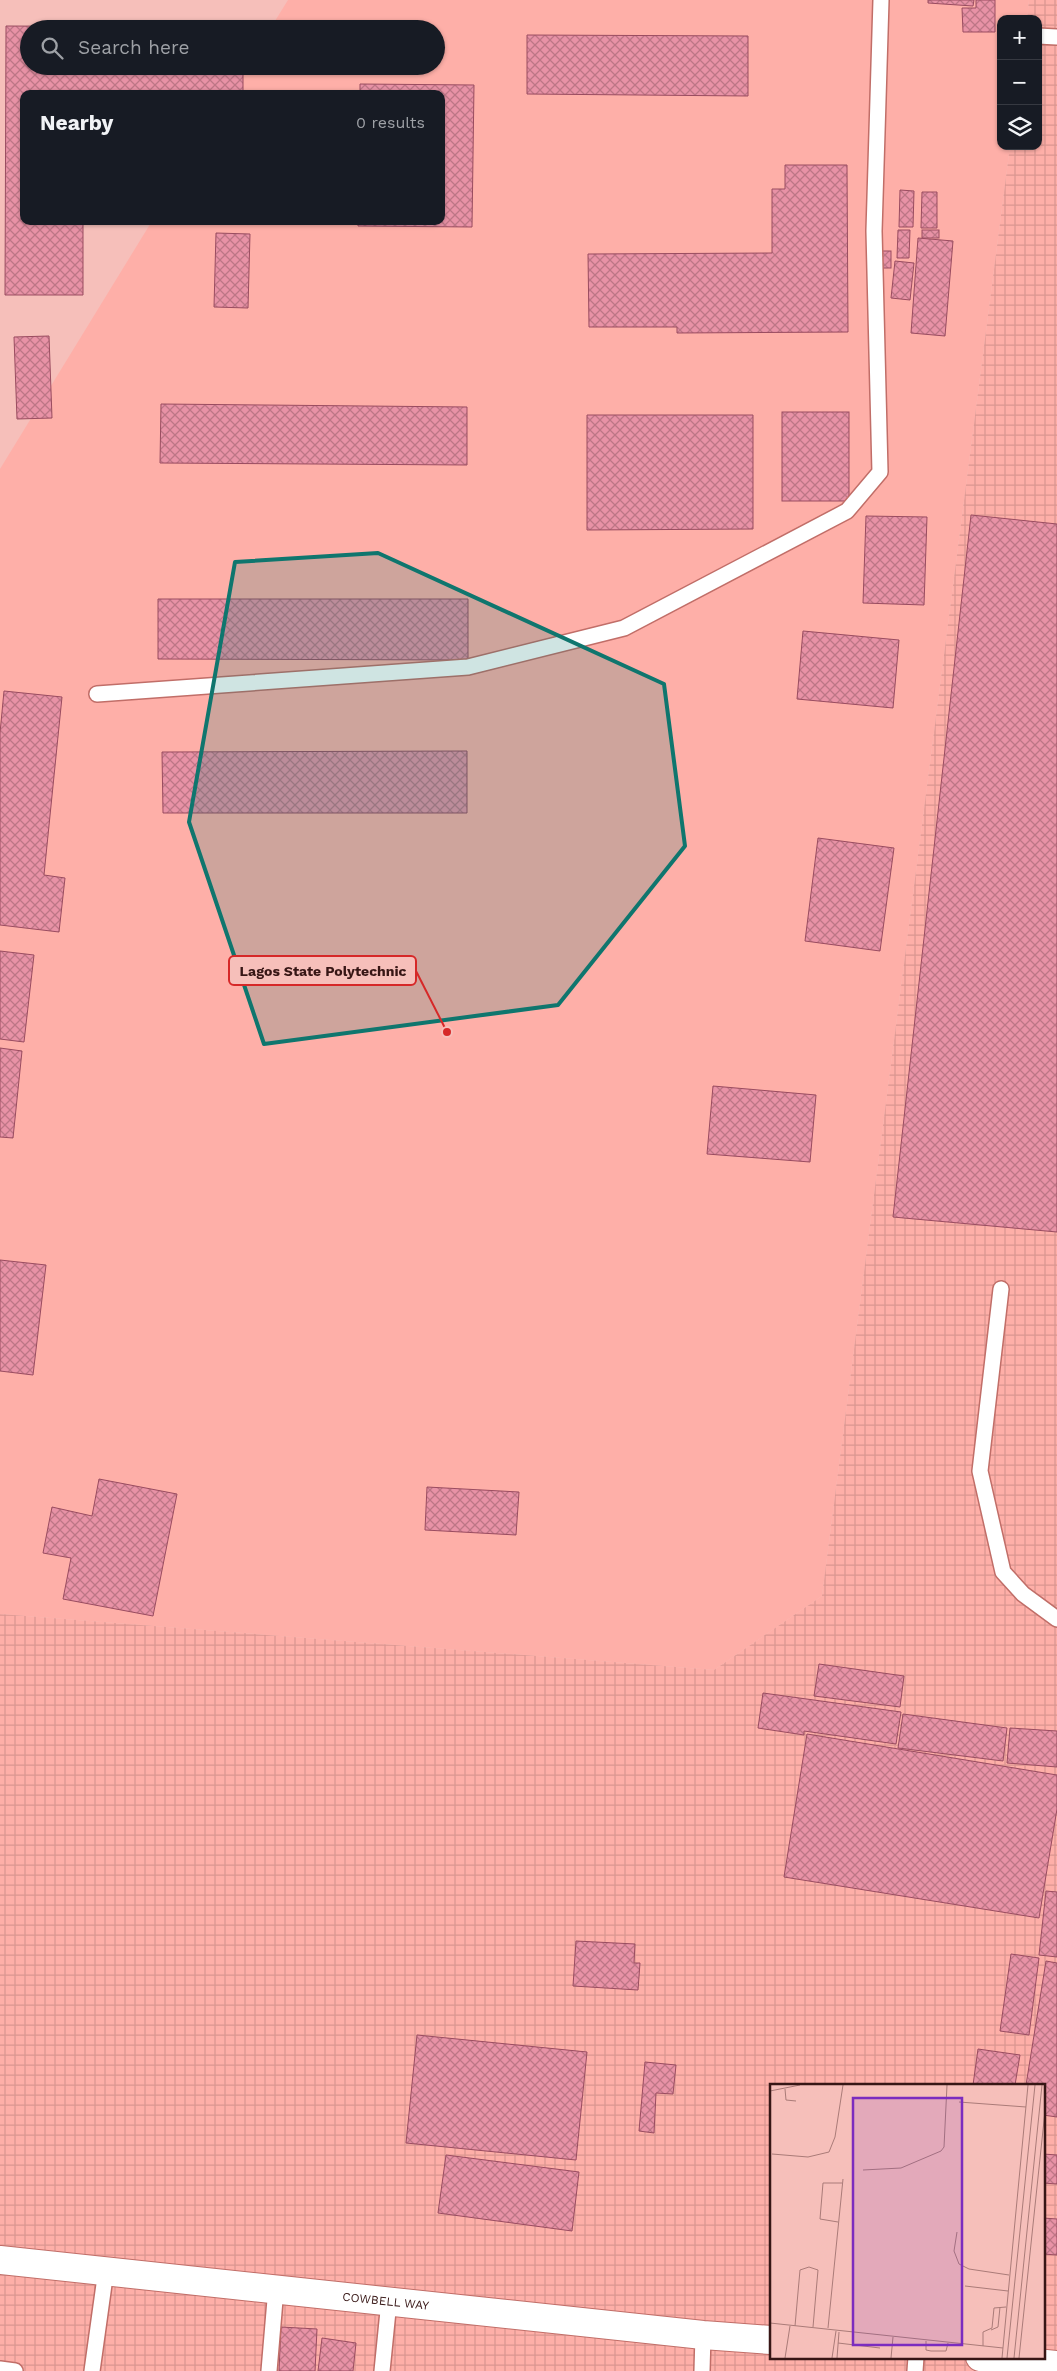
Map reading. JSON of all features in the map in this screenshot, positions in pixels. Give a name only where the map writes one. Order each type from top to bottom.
[{"type":"street","name":"COWBELL WAY","points":[[0,2260],[703,2335],[770,2340]]},
{"type":"street","points":[[990,2358],[1057,2365]]},
{"type":"lane","points":[[98,694],[477,665],[624,628],[847,511],[880,472],[874,231],[881,0]]},
{"type":"lane","points":[[1042,36],[1057,37]]},
{"type":"lane","points":[[1001,1289],[980,1470],[1003,1572],[1023,1594],[1057,1619]]},
{"type":"lane","points":[[92,2371],[106,2270]]},
{"type":"lane","points":[[269,2371],[276,2288]]},
{"type":"lane","points":[[382,2371],[389,2301]]},
{"type":"lane","points":[[702,2371],[703,2335]]},
{"type":"lane","points":[[915,2371],[916,2358]]},
{"type":"lane","points":[[0,2370],[15,2371]]},
{"type":"highlighted area","points":[[378,553],[664,684],[685,846],[558,1005],[264,1044],[189,822],[235,562]]},
{"type":"shaded area","points":[[288,0],[1029,0],[1027,15],[997,15],[997,150],[1009,150],[822,1596],[714,1670],[0,1614],[0,469],[150,225],[445,225],[445,90],[232,90],[242,75],[445,75],[445,20],[276,20]]},
{"type":"shaded area","points":[[1029,0],[1057,0],[1057,2371],[0,2371],[0,1614],[714,1670],[822,1596],[1009,150],[1042,150],[1042,15],[1027,15]]},
{"type":"building","points":[[928,0],[974,0],[973,6],[928,3]]},
{"type":"building","points":[[976,0],[995,0],[995,32],[963,32],[962,8],[976,8]]},
{"type":"building","points":[[6,26],[20,26],[20,75],[243,75],[243,90],[20,90],[20,225],[83,225],[83,295],[5,295]]},
{"type":"building","points":[[527,35],[748,36],[748,96],[527,94]]},
{"type":"building","points":[[360,84],[474,85],[472,227],[358,226],[445,225],[445,90],[360,90]]},
{"type":"building","points":[[785,165],[847,165],[848,332],[677,333],[677,327],[589,327],[588,254],[772,253],[772,189],[785,189]]},
{"type":"building","points":[[900,190],[914,191],[913,227],[899,227]]},
{"type":"building","points":[[922,192],[937,192],[937,228],[921,228]]},
{"type":"building","points":[[898,230],[910,230],[909,258],[897,258]]},
{"type":"building","points":[[922,230],[939,230],[939,238],[922,238]]},
{"type":"building","points":[[216,233],[250,234],[248,308],[214,307]]},
{"type":"building","points":[[918,238],[953,241],[945,336],[911,333]]},
{"type":"building","points":[[879,251],[891,251],[891,268],[879,268]]},
{"type":"building","points":[[895,261],[914,263],[910,300],[891,298]]},
{"type":"building","points":[[49,336],[52,418],[17,419],[14,337]]},
{"type":"building","points":[[161,404],[467,407],[467,465],[160,463]]},
{"type":"building","points":[[782,412],[849,412],[849,501],[782,501]]},
{"type":"building","points":[[587,415],[753,415],[753,529],[587,530]]},
{"type":"building","points":[[971,515],[1057,524],[1057,1232],[893,1217]]},
{"type":"building","points":[[866,516],[927,517],[924,605],[863,603]]},
{"type":"building","points":[[158,599],[468,599],[468,660],[158,659]]},
{"type":"building","points":[[803,631],[899,640],[893,708],[797,699]]},
{"type":"building","points":[[4,691],[62,697],[44,875],[65,878],[59,932],[0,925],[0,733]]},
{"type":"building","points":[[467,751],[467,813],[163,813],[162,752]]},
{"type":"building","points":[[818,838],[894,848],[880,951],[805,941]]},
{"type":"building","points":[[0,951],[34,955],[24,1042],[0,1039]]},
{"type":"building","points":[[0,1048],[22,1051],[13,1138],[0,1137]]},
{"type":"building","points":[[713,1086],[816,1095],[810,1162],[707,1154]]},
{"type":"building","points":[[0,1260],[46,1265],[33,1375],[0,1371]]},
{"type":"building","points":[[99,1479],[177,1494],[153,1616],[63,1599],[71,1558],[43,1553],[52,1507],[92,1516]]},
{"type":"building","points":[[427,1487],[519,1492],[516,1535],[425,1530]]},
{"type":"building","points":[[819,1664],[904,1676],[900,1707],[814,1696]]},
{"type":"building","points":[[763,1693],[901,1712],[896,1744],[804,1731],[804,1735],[758,1728]]},
{"type":"building","points":[[903,1714],[1007,1728],[1003,1761],[898,1748]]},
{"type":"building","points":[[1010,1728],[1057,1731],[1057,1767],[1007,1763]]},
{"type":"building","points":[[807,1734],[1057,1775],[1057,1809],[1039,1918],[784,1877]]},
{"type":"building","points":[[1046,1891],[1057,1892],[1057,1957],[1039,1955]]},
{"type":"building","points":[[576,1941],[635,1944],[634,1963],[640,1963],[638,1990],[573,1986]]},
{"type":"building","points":[[1011,1954],[1039,1958],[1029,2035],[1000,2031]]},
{"type":"building","points":[[1046,1961],[1057,1963],[1057,2117],[1044,2115],[1044,2084],[1026,2084]]},
{"type":"building","points":[[417,2035],[587,2052],[576,2160],[406,2143]]},
{"type":"building","points":[[978,2049],[1020,2055],[1015,2084],[973,2084]]},
{"type":"building","points":[[645,2062],[676,2065],[673,2094],[656,2093],[654,2133],[639,2131]]},
{"type":"building","points":[[1044,2154],[1057,2155],[1057,2184],[1044,2183]]},
{"type":"building","points":[[446,2155],[579,2172],[572,2231],[438,2213]]},
{"type":"building","points":[[1044,2218],[1057,2219],[1057,2255],[1044,2254]]},
{"type":"building","points":[[281,2327],[317,2329],[315,2371],[279,2371]]},
{"type":"building","points":[[322,2338],[356,2343],[353,2371],[318,2371]]},
{"type":"place","name":"Lagos State Polytechnic","points":[[447,1032]]}]
